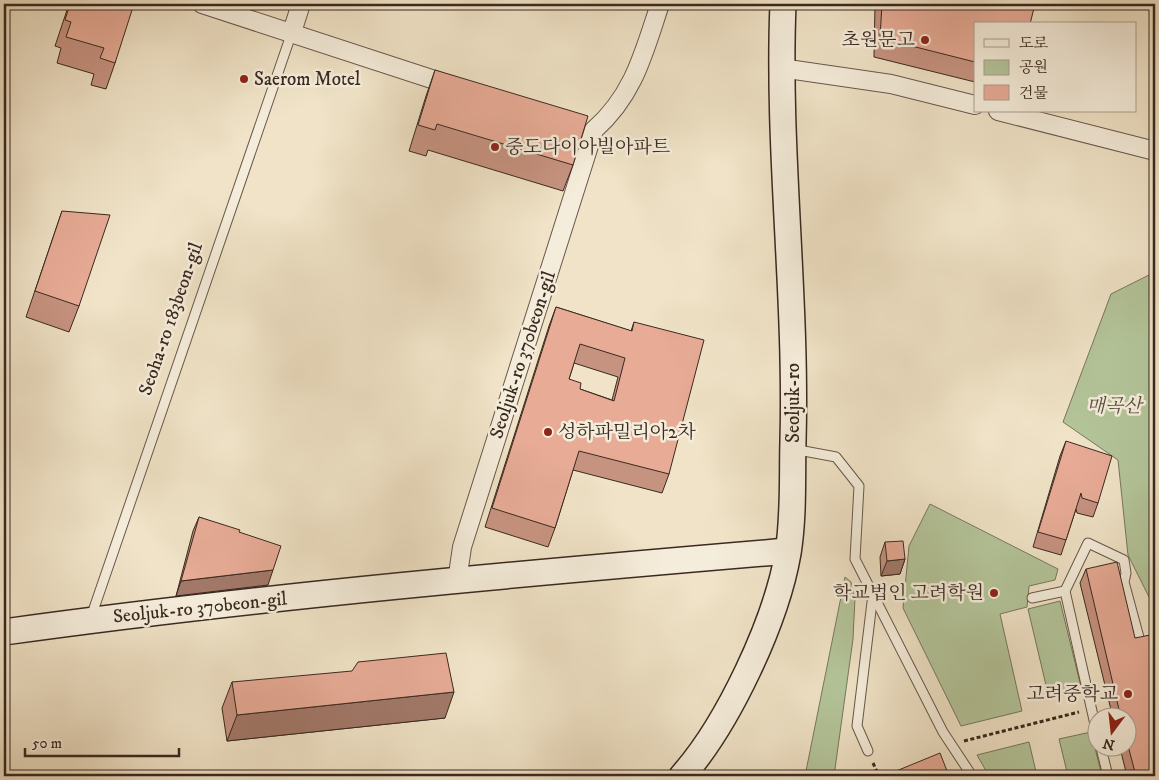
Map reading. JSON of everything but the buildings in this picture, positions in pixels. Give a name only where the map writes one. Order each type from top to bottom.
[{"type":"main road","name":"Seoljuk-ro","points":[[682,776],[717,730],[735,696],[772,611],[788,551],[793,497],[793,346],[781,68],[783,4]]},
{"type":"main road","name":"Seoljuk-ro 370beon-gil","points":[[4,632],[90,620],[457,580],[788,551]]},
{"type":"street","points":[[202,4],[466,89]]},
{"type":"street","name":"Seoha-ro 183beon-gil","points":[[292,32],[301,4]]},
{"type":"street","points":[[576,124],[594,130],[611,115],[629,87],[660,4]]},
{"type":"street","points":[[781,68],[891,84],[974,106]]},
{"type":"street","points":[[1002,112],[1155,151]]},
{"type":"street","name":"Seoljuk-ro 370beon-gil","points":[[457,580],[462,546],[594,130]]},
{"type":"lane","name":"Seoha-ro 183beon-gil","points":[[90,620],[292,32]]},
{"type":"lane","points":[[793,449],[836,458],[859,486],[855,559],[952,744],[972,776]]},
{"type":"lane","points":[[1092,708],[1065,591],[1088,543],[1124,560],[1126,572],[1124,582],[1141,645]]},
{"type":"lane","points":[[1032,598],[1065,591]]},
{"type":"lane","points":[[868,751],[857,726],[873,594]]},
{"type":"lane","points":[[1104,758],[1108,776]]},
{"type":"path","points":[[952,744],[1086,710]]},
{"type":"green space","name":"매곡산","points":[[1155,272],[1155,609],[1128,555],[1118,460],[1063,422],[1111,294]]},
{"type":"green space","points":[[930,504],[1058,569],[1055,580],[1029,586],[1027,607],[1000,614],[1022,711],[961,726],[903,608],[909,546]]},
{"type":"green space","points":[[845,577],[851,582],[855,598],[853,639],[834,776],[805,776]]},
{"type":"green space","points":[[1060,601],[1082,691],[1049,698],[1028,609]]},
{"type":"green space","points":[[1086,733],[1086,758],[1098,758],[1102,776],[1068,776],[1059,739]]},
{"type":"green space","points":[[1029,742],[1037,776],[989,776],[977,755]]},
{"type":"place","name":"초원문고","points":[[925,40]]},
{"type":"place","name":"Saerom Motel","points":[[244,79]]},
{"type":"place","name":"중도다이아빌아파트","points":[[495,147]]},
{"type":"place","name":"성하파밀리아2차","points":[[548,432]]},
{"type":"place","name":"학교법인 고려학원","points":[[994,593]]},
{"type":"place","name":"고려중학교","points":[[1128,694]]}]
